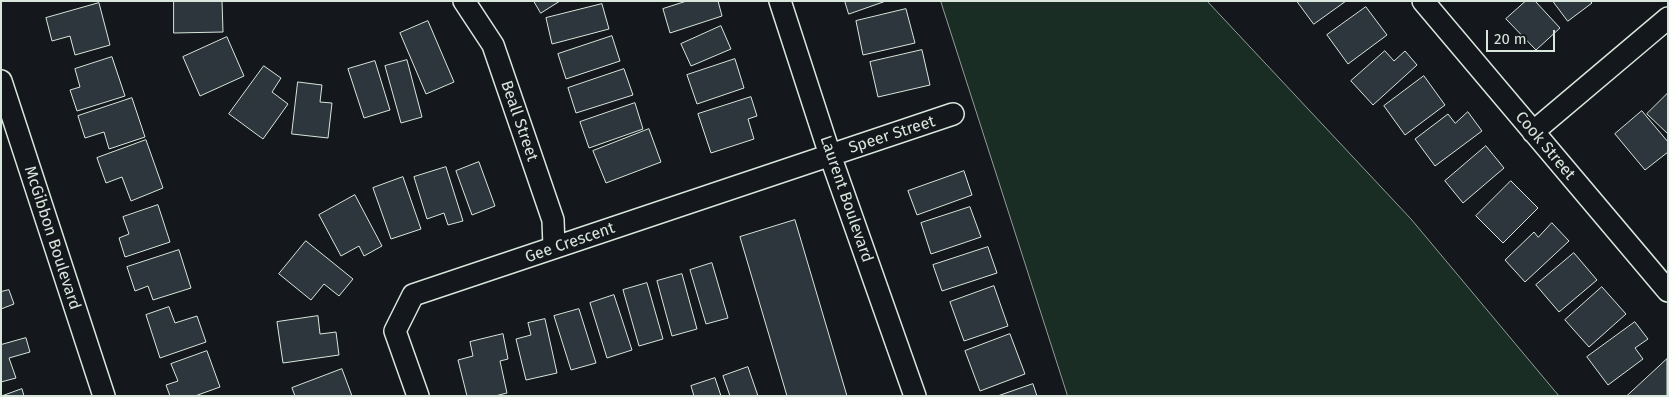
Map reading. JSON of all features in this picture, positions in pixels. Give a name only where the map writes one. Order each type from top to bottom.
[{"type":"street","name":"Beall Street","points":[[464,1],[492,45],[553,220],[554,247]]},
{"type":"street","name":"Laurent Boulevard","points":[[780,1],[830,155],[915,396]]},
{"type":"street","name":"Cook Street","points":[[1423,1],[1668,291]]},
{"type":"street","points":[[1533,132],[1668,18]]},
{"type":"street","name":"McGibbon Boulevard","points":[[1,81],[104,396]]},
{"type":"street","name":"Speer Street","points":[[830,155],[953,114]]},
{"type":"street","name":"Gee Crescent","points":[[418,396],[395,331],[413,295],[830,155]]},
{"type":"green space","points":[[941,1],[1207,1],[1411,219],[1559,396],[1068,396]]},
{"type":"building","points":[[174,1],[222,1],[223,32],[174,33]]},
{"type":"building","points":[[534,1],[560,1],[541,13]]},
{"type":"building","points":[[687,1],[718,1],[722,16],[670,33],[663,9]]},
{"type":"building","points":[[845,1],[886,1],[849,14]]},
{"type":"building","points":[[1297,1],[1346,1],[1314,24]]},
{"type":"building","points":[[1526,1],[1535,1],[1560,28],[1536,50],[1506,19]]},
{"type":"building","points":[[1553,1],[1590,1],[1592,3],[1568,21]]},
{"type":"building","points":[[99,3],[110,45],[75,55],[70,36],[52,41],[46,18]]},
{"type":"building","points":[[602,4],[609,29],[552,44],[546,18]]},
{"type":"building","points":[[1366,7],[1387,35],[1348,64],[1327,35]]},
{"type":"building","points":[[906,9],[915,43],[863,55],[856,21]]},
{"type":"building","points":[[428,21],[454,82],[426,94],[400,33]]},
{"type":"building","points":[[721,26],[731,49],[691,66],[681,44]]},
{"type":"building","points":[[612,36],[620,61],[566,79],[558,54]]},
{"type":"building","points":[[227,37],[244,76],[200,96],[183,57]]},
{"type":"building","points":[[922,50],[930,85],[878,97],[870,62]]},
{"type":"building","points":[[1385,51],[1394,61],[1405,51],[1417,65],[1373,105],[1351,81]]},
{"type":"building","points":[[112,57],[125,96],[77,111],[70,90],[80,87],[75,69]]},
{"type":"building","points":[[735,59],[744,88],[697,104],[687,75]]},
{"type":"building","points":[[407,60],[422,117],[401,123],[385,66]]},
{"type":"building","points":[[375,61],[390,110],[364,118],[348,69]]},
{"type":"building","points":[[264,66],[281,78],[272,92],[288,104],[263,139],[229,114]]},
{"type":"building","points":[[624,69],[633,95],[576,113],[568,88]]},
{"type":"building","points":[[1424,76],[1445,105],[1405,135],[1384,106]]},
{"type":"building","points":[[298,82],[322,85],[320,102],[332,103],[328,138],[292,134]]},
{"type":"building","points":[[1668,93],[1668,134],[1647,114]]},
{"type":"building","points":[[751,97],[757,116],[748,119],[754,139],[711,153],[698,114]]},
{"type":"building","points":[[132,98],[145,137],[109,149],[104,132],[85,138],[78,116]]},
{"type":"building","points":[[635,103],[643,129],[589,148],[580,122]]},
{"type":"building","points":[[1642,111],[1668,142],[1668,152],[1645,170],[1615,134]]},
{"type":"building","points":[[1468,112],[1482,131],[1435,166],[1415,139],[1448,114],[1455,123]]},
{"type":"building","points":[[649,129],[661,162],[606,183],[593,151]]},
{"type":"building","points":[[146,140],[163,188],[131,201],[122,177],[106,183],[97,158]]},
{"type":"building","points":[[1486,146],[1504,168],[1463,203],[1445,181]]},
{"type":"building","points":[[479,162],[495,206],[472,215],[456,171]]},
{"type":"building","points":[[446,167],[463,221],[448,225],[444,213],[427,219],[414,177]]},
{"type":"building","points":[[964,171],[972,195],[917,215],[908,191]]},
{"type":"building","points":[[403,177],[421,229],[391,239],[373,188]]},
{"type":"building","points":[[1511,181],[1538,208],[1503,243],[1476,216]]},
{"type":"building","points":[[355,195],[382,246],[364,256],[359,246],[341,256],[319,215]]},
{"type":"building","points":[[158,205],[170,242],[125,257],[119,238],[129,234],[123,217]]},
{"type":"building","points":[[970,207],[981,237],[931,254],[921,223]]},
{"type":"building","points":[[795,220],[847,396],[787,396],[740,237]]},
{"type":"building","points":[[1552,223],[1569,241],[1525,282],[1505,260],[1534,232],[1538,237]]},
{"type":"building","points":[[306,241],[353,279],[339,296],[324,284],[311,300],[279,274]]},
{"type":"building","points":[[988,247],[997,273],[942,291],[933,265]]},
{"type":"building","points":[[179,250],[191,288],[153,300],[148,286],[135,291],[127,267]]},
{"type":"building","points":[[1574,253],[1597,280],[1559,312],[1536,285]]},
{"type":"building","points":[[712,263],[728,318],[706,324],[690,270]]},
{"type":"building","points":[[682,274],[697,329],[672,336],[657,281]]},
{"type":"building","points":[[647,283],[663,339],[639,346],[623,290]]},
{"type":"building","points":[[994,286],[1008,326],[964,341],[950,302]]},
{"type":"building","points":[[1602,287],[1626,314],[1589,347],[1565,320]]},
{"type":"building","points":[[9,290],[14,304],[1,309],[1,292]]},
{"type":"building","points":[[614,295],[632,350],[607,358],[590,303]]},
{"type":"building","points":[[169,307],[175,323],[197,316],[206,342],[160,358],[146,315]]},
{"type":"building","points":[[579,309],[596,363],[571,370],[554,316]]},
{"type":"building","points":[[318,316],[320,334],[336,332],[339,355],[283,363],[277,322]]},
{"type":"building","points":[[545,319],[557,373],[526,380],[516,339],[531,335],[528,323]]},
{"type":"building","points":[[1635,322],[1648,339],[1635,348],[1643,359],[1608,385],[1587,357]]},
{"type":"building","points":[[503,334],[508,359],[500,361],[507,393],[495,396],[467,396],[458,360],[473,356],[470,342]]},
{"type":"building","points":[[1010,334],[1025,374],[980,391],[965,351]]},
{"type":"building","points":[[26,338],[30,352],[9,358],[16,378],[1,382],[1,345]]},
{"type":"building","points":[[207,351],[220,387],[195,396],[170,396],[166,385],[178,381],[171,364]]},
{"type":"building","points":[[1667,359],[1667,396],[1627,396]]},
{"type":"building","points":[[748,367],[758,396],[730,396],[723,376]]},
{"type":"building","points":[[342,369],[352,396],[295,396],[292,388]]},
{"type":"building","points":[[715,378],[721,396],[694,396],[691,386]]},
{"type":"building","points":[[1033,384],[1037,396],[998,396]]},
{"type":"building","points":[[22,389],[24,396],[2,396]]}]
